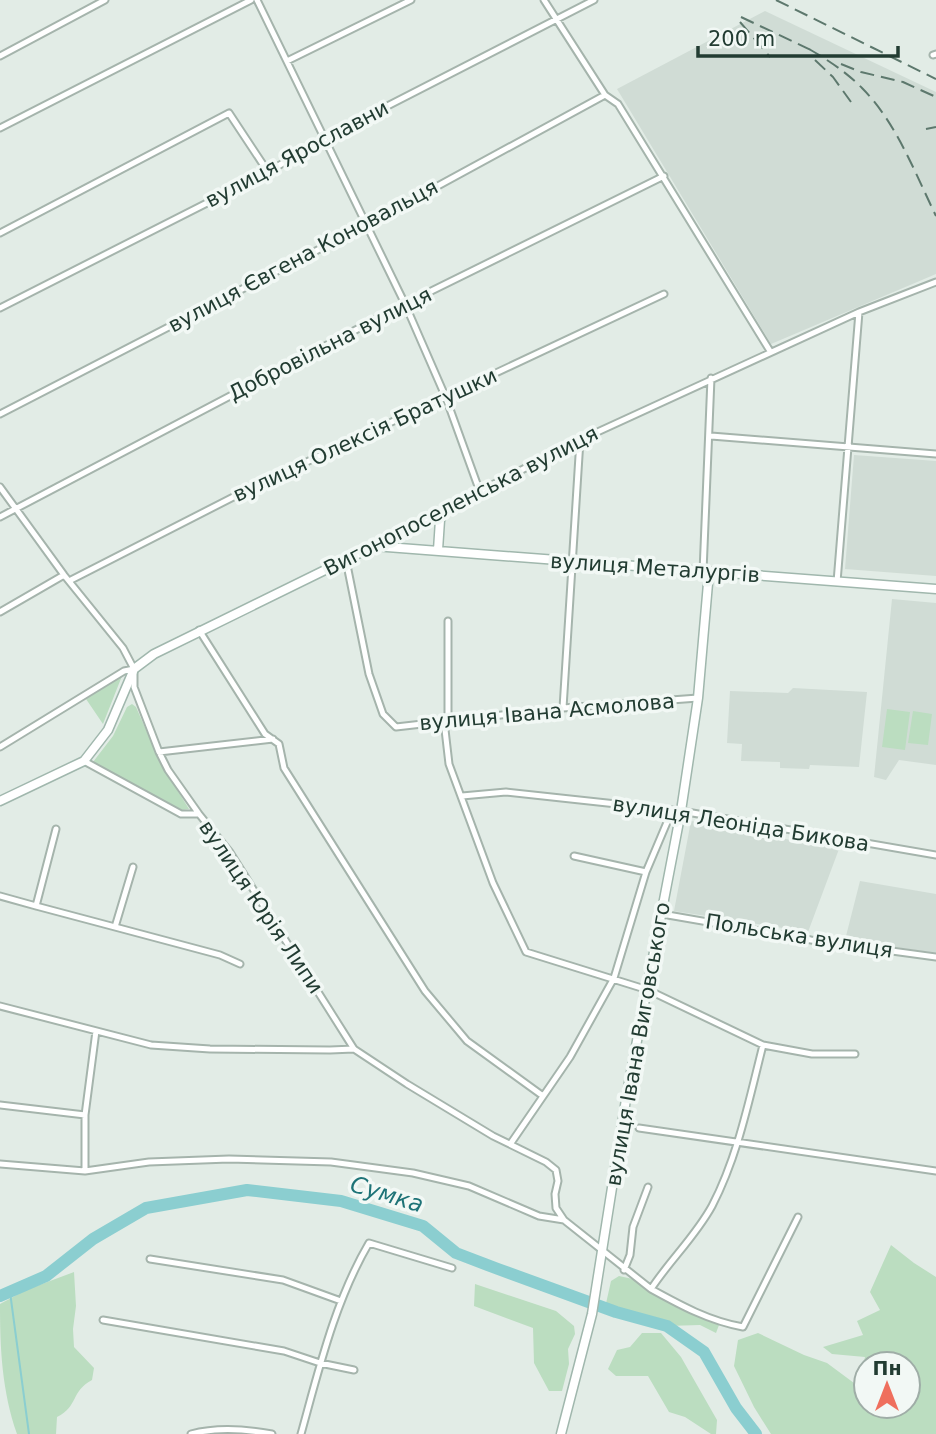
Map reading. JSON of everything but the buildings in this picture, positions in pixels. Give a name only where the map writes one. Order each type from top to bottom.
[{"type":"main road","points":[[438,550],[440,520],[446,510]]},
{"type":"main road","name":"вулиця Металургів","points":[[374,546],[936,589]]},
{"type":"main road","name":"Вигонопоселенська вулиця","points":[[134,669],[154,654],[199,630],[374,546]]},
{"type":"main road","name":"вулиця Івана Виговського","points":[[561,1434],[599,1279],[626,1093],[681,811],[698,698],[706,572]]},
{"type":"main road","points":[[0,801],[84,761],[108,730],[134,669]]},
{"type":"street","points":[[0,56],[105,0]]},
{"type":"street","points":[[0,128],[251,0]]},
{"type":"street","points":[[257,0],[405,304],[446,398],[480,492]]},
{"type":"street","points":[[287,61],[411,0]]},
{"type":"street","points":[[544,0],[605,95],[618,104],[770,351]]},
{"type":"street","name":"вулиця Ярославни","points":[[0,308],[268,172],[325,138],[594,0]]},
{"type":"street","name":"вулиця Євгена Коновальця","points":[[0,414],[368,224],[605,95]]},
{"type":"street","points":[[0,233],[229,113],[268,172]]},
{"type":"street","name":"Добровільна вулиця","points":[[0,517],[405,304],[664,176]]},
{"type":"street","name":"Вигонопоселенська вулиця","points":[[374,546],[580,440],[711,378],[859,312],[936,282]]},
{"type":"street","name":"вулиця Олексія Братушки","points":[[0,611],[249,489],[664,294]]},
{"type":"street","points":[[837,582],[859,312]]},
{"type":"street","points":[[706,572],[711,378]]},
{"type":"street","points":[[710,436],[936,454]]},
{"type":"street","points":[[563,708],[580,440]]},
{"type":"street","name":"вулиця Юрія Липи","points":[[0,487],[66,578],[123,648],[134,669],[134,687],[168,770],[229,851],[354,1049],[439,1104],[556,1170],[556,1208],[564,1220]]},
{"type":"street","name":"вулиця Івана Асмолова","points":[[346,560],[369,674],[383,715],[396,727],[563,708],[698,698]]},
{"type":"street","points":[[448,621],[446,721],[449,764],[493,883],[526,952],[648,990],[763,1045],[811,1054],[855,1054]]},
{"type":"street","points":[[199,630],[265,734],[279,744],[285,768],[425,991],[467,1041],[543,1096]]},
{"type":"street","name":"Вигонопоселенська вулиця","points":[[0,747],[124,671],[134,669]]},
{"type":"street","points":[[159,752],[273,739]]},
{"type":"street","points":[[84,761],[181,814],[199,814]]},
{"type":"street","name":"вулиця Леоніда Бикова","points":[[461,796],[506,792],[681,811],[936,855]]},
{"type":"street","points":[[511,1143],[569,1057],[614,978],[646,872],[668,820],[681,811]]},
{"type":"street","points":[[37,906],[56,829]]},
{"type":"street","points":[[573,856],[646,872]]},
{"type":"street","points":[[115,927],[133,867]]},
{"type":"street","points":[[0,896],[220,956],[240,964]]},
{"type":"street","name":"Польська вулиця","points":[[662,914],[811,940],[936,957]]},
{"type":"street","points":[[0,1006],[151,1045],[210,1049],[354,1049]]},
{"type":"street","points":[[85,1171],[85,1115],[96,1031]]},
{"type":"street","points":[[650,1289],[692,1237],[711,1206],[738,1142],[763,1045]]},
{"type":"street","points":[[0,1105],[85,1115]]},
{"type":"street","points":[[639,1128],[936,1171]]},
{"type":"street","points":[[0,1164],[85,1171],[149,1162],[229,1159],[331,1162],[413,1173],[470,1186],[540,1216],[564,1220],[650,1289],[723,1324],[743,1327],[798,1217]]},
{"type":"street","points":[[624,1270],[630,1255],[633,1227],[649,1188]]},
{"type":"street","points":[[301,1434],[320,1363],[341,1301],[352,1272],[369,1243],[452,1268]]},
{"type":"street","points":[[150,1259],[283,1280],[341,1301]]},
{"type":"street","points":[[103,1320],[284,1351],[320,1363],[354,1370]]},
{"type":"street","points":[[191,1434],[207,1430],[272,1434]]},
{"type":"shaded area","points":[[765,11],[936,92],[936,274],[771,344],[617,89]]},
{"type":"shaded area","points":[[854,455],[936,461],[936,576],[845,569]]},
{"type":"shaded area","points":[[892,599],[936,603],[936,765],[899,760],[886,780],[874,777]]},
{"type":"shaded area","points":[[793,688],[867,692],[859,767],[810,765],[809,769],[780,768],[780,762],[741,761],[742,744],[727,743],[730,691],[788,693]]},
{"type":"shaded area","points":[[691,821],[839,849],[808,932],[674,911]]},
{"type":"shaded area","points":[[860,881],[936,894],[936,953],[845,940]]},
{"type":"green space","points":[[122,676],[103,724],[86,699]]},
{"type":"green space","points":[[132,704],[136,707],[161,764],[189,809],[182,810],[93,762],[113,736],[127,707]]},
{"type":"green space","points":[[887,709],[910,712],[905,750],[882,747]]},
{"type":"green space","points":[[913,711],[932,714],[928,745],[908,743]]},
{"type":"green space","points":[[891,1245],[936,1277],[936,1434],[771,1434],[734,1366],[738,1340],[758,1333],[827,1363],[852,1382],[852,1420],[922,1420],[922,1350],[852,1350],[852,1356],[832,1354],[823,1347],[863,1335],[857,1321],[880,1310],[870,1292]]},
{"type":"green space","points":[[74,1272],[74,1347],[94,1368],[92,1380],[80,1389],[69,1408],[57,1417],[56,1434],[17,1434],[3,1370],[0,1304],[26,1290]]},
{"type":"green space","points":[[619,1276],[642,1281],[678,1308],[719,1325],[716,1333],[700,1325],[667,1326],[605,1308],[611,1281]]},
{"type":"green space","points":[[475,1284],[556,1311],[574,1326],[575,1334],[568,1349],[569,1364],[562,1391],[549,1391],[534,1363],[533,1328],[474,1306]]},
{"type":"green space","points":[[642,1333],[661,1333],[681,1357],[717,1420],[716,1434],[711,1434],[685,1417],[669,1412],[648,1376],[616,1376],[608,1369],[617,1350],[630,1347]]},
{"type":"waterway","name":"Сумка","points":[[0,1296],[46,1276],[93,1239],[146,1208],[247,1190],[341,1201],[423,1226],[456,1253],[616,1312],[667,1326],[704,1352],[736,1408],[756,1434]]},
{"type":"waterway","points":[[10,1292],[29,1434]]},
{"type":"railway","points":[[776,0],[936,79]]},
{"type":"railway","points":[[741,17],[815,52]]},
{"type":"railway","points":[[740,22],[770,57]]},
{"type":"railway","points":[[809,49],[850,77],[874,101],[895,132],[936,216]]},
{"type":"railway","points":[[815,60],[833,77],[851,102]]},
{"type":"railway","points":[[841,64],[861,72],[903,82],[936,97]]},
{"type":"railway","points":[[926,129],[936,127]]}]
